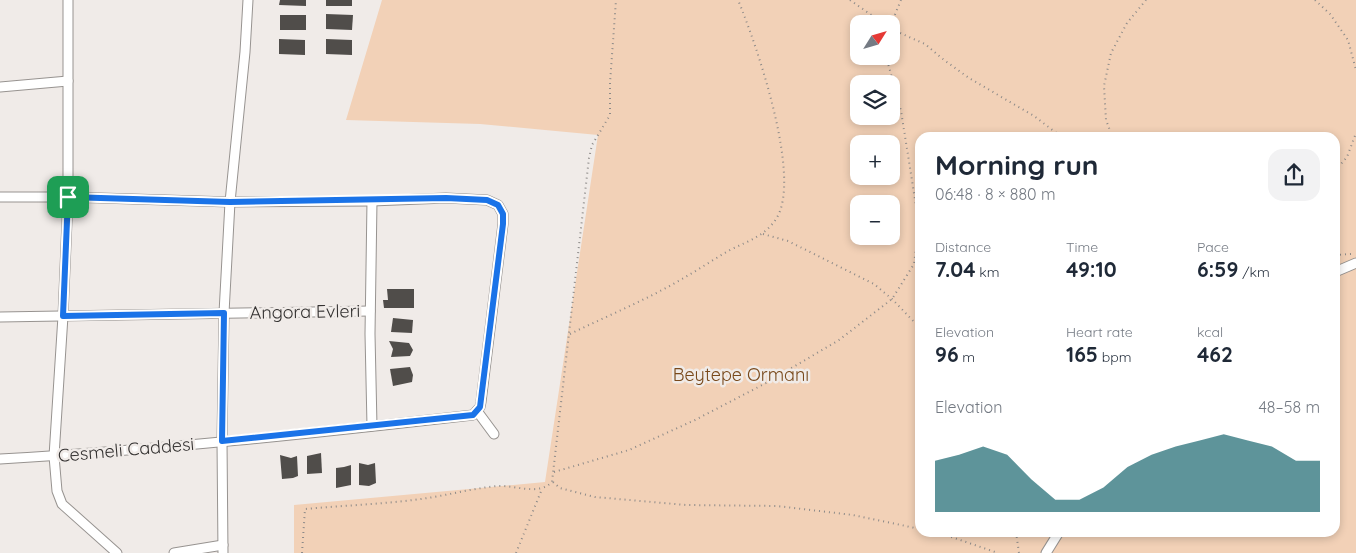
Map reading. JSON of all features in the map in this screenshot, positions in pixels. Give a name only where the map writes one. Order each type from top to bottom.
[{"type":"street","points":[[68,0],[68,197],[54,456],[57,491],[62,504],[117,553]]},
{"type":"street","points":[[174,553],[223,549],[224,313],[230,202],[245,52],[248,0]]},
{"type":"street","points":[[0,87],[68,81]]},
{"type":"street","points":[[0,197],[230,202],[372,201],[446,198],[487,200],[498,205],[503,214],[503,224],[481,402],[477,411],[494,434]]},
{"type":"street","points":[[372,201],[370,311],[372,426]]},
{"type":"street","points":[[1340,270],[1356,263]]},
{"type":"street","name":"Angora Evleri","points":[[0,317],[370,311]]},
{"type":"street","name":"Cesmeli Caddesi","points":[[0,459],[54,456],[372,426],[473,415],[477,411]]},
{"type":"street","points":[[1046,553],[1056,537]]},
{"type":"path","points":[[302,553],[306,509],[434,497],[483,487],[507,486],[542,489],[552,482],[589,158],[592,145],[610,115],[610,83],[616,0]]},
{"type":"path","points":[[569,334],[682,280],[730,250],[763,234],[777,218],[782,205],[785,179],[778,129],[750,29],[738,0]]},
{"type":"path","points":[[850,0],[871,15]]},
{"type":"path","points":[[895,15],[901,0]]},
{"type":"path","points":[[1111,132],[1106,120],[1104,86],[1111,53],[1127,23],[1146,0]]},
{"type":"path","points":[[1315,0],[1330,14],[1348,40],[1356,70]]},
{"type":"path","points":[[900,33],[925,44],[968,78],[1034,116],[1055,132]]},
{"type":"path","points":[[1351,49],[1356,50]]},
{"type":"path","points":[[888,65],[901,111],[915,199]]},
{"type":"path","points":[[1340,165],[1346,157],[1356,133]]},
{"type":"path","points":[[763,234],[788,241],[874,284],[915,323]]},
{"type":"path","points":[[1340,255],[1356,254]]},
{"type":"path","points":[[554,472],[629,450],[695,420],[768,382],[839,340],[892,299],[914,264],[915,256]]},
{"type":"path","points":[[552,482],[560,488],[595,497],[686,505],[777,506],[853,515],[915,528]]},
{"type":"path","points":[[516,553],[542,489]]},
{"type":"path","points":[[952,537],[998,553]]},
{"type":"path","points":[[1017,537],[1019,553]]},
{"type":"green space","name":"Beytepe Ormanı","points":[[382,0],[1356,0],[1356,553],[294,553],[294,505],[545,482],[598,135],[480,124],[346,120]]},
{"type":"building","points":[[280,0],[306,0],[306,6],[279,5]]},
{"type":"building","points":[[326,0],[352,0],[352,6],[326,6]]},
{"type":"building","points":[[326,14],[353,15],[352,30],[326,29]]},
{"type":"building","points":[[280,15],[306,15],[306,30],[280,30]]},
{"type":"building","points":[[279,39],[305,40],[305,55],[279,54]]},
{"type":"building","points":[[326,39],[352,40],[352,55],[326,54]]},
{"type":"building","points":[[387,289],[414,289],[414,308],[384,308],[383,300],[388,300]]},
{"type":"building","points":[[393,318],[413,320],[412,333],[391,332]]},
{"type":"building","points":[[389,341],[409,343],[413,350],[410,356],[391,357],[393,349]]},
{"type":"building","points":[[410,367],[413,375],[412,382],[393,386],[390,369]]},
{"type":"building","points":[[321,453],[322,473],[307,474],[307,456]]},
{"type":"building","points":[[280,455],[291,458],[297,456],[298,476],[282,479]]},
{"type":"building","points":[[359,463],[368,465],[375,463],[376,483],[369,486],[359,485]]},
{"type":"building","points":[[351,465],[351,485],[336,488],[336,468]]},
{"type":"route","points":[[68,197],[230,202],[372,201],[446,198],[487,200],[498,205],[503,214],[503,224],[480,407],[473,415],[222,441],[224,313],[63,316],[68,197]]}]
